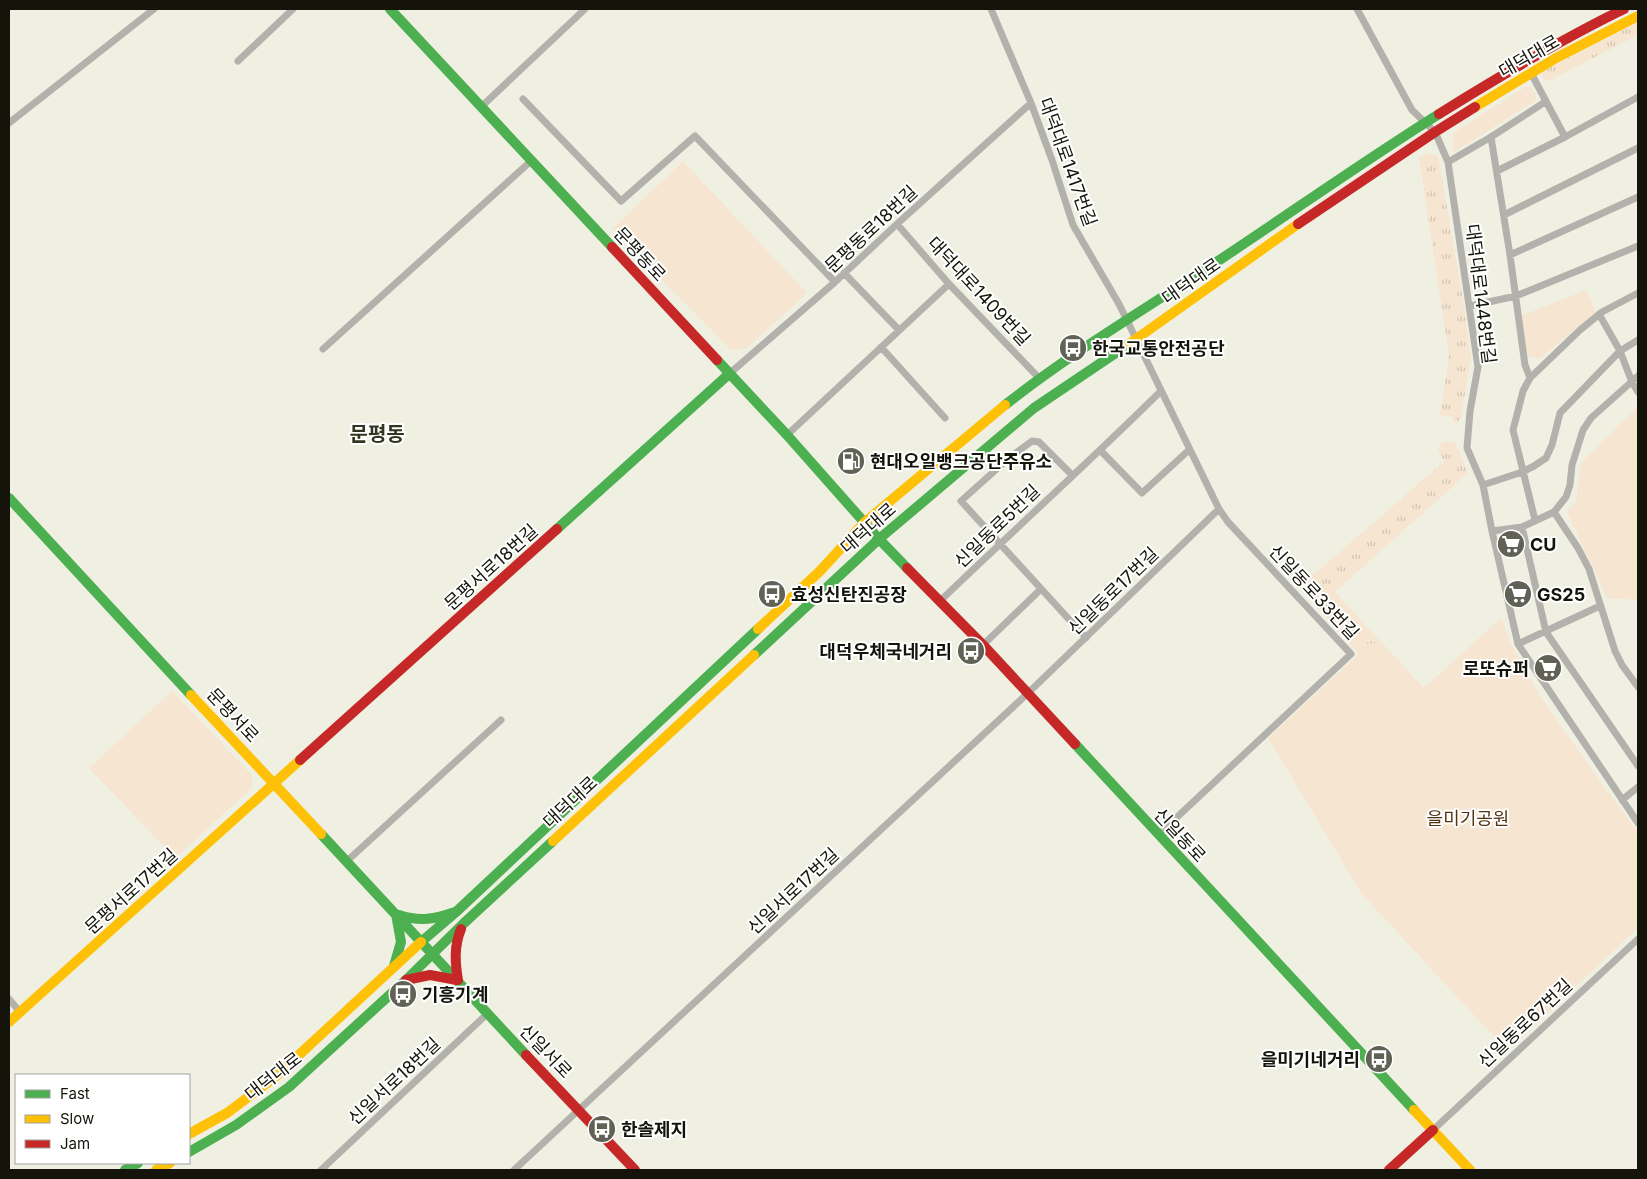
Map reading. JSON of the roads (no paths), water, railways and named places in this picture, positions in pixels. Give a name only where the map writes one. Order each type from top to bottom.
[{"type":"main road","name":"문평동로","points":[[390,9],[787,435],[865,522]]},
{"type":"main road","name":"대덕대로","points":[[190,1133],[227,1113],[275,1077],[394,966],[456,912],[820,571],[865,522],[1039,378],[1426,122],[1517,65],[1570,35],[1624,9]]},
{"type":"main road","name":"대덕대로","points":[[190,1151],[236,1125],[289,1088],[406,980],[463,924],[879,539],[1034,408],[1136,340],[1293,228],[1435,132],[1556,58],[1638,16]]},
{"type":"main road","name":"문평서로18번길","points":[[275,784],[729,374]]},
{"type":"main road","name":"문평서로","points":[[9,498],[433,954]]},
{"type":"main road","name":"신일동로","points":[[865,522],[879,539],[983,645],[1470,1170]]},
{"type":"main road","name":"문평서로17번길","points":[[9,1022],[275,784]]},
{"type":"main road","points":[[394,966],[401,942],[396,914],[413,920],[425,921],[456,912]]},
{"type":"main road","points":[[406,980],[430,975],[458,980],[454,953],[456,939],[463,924]]},
{"type":"main road","name":"신일서로","points":[[433,954],[635,1170]]},
{"type":"main road","points":[[1389,1170],[1432,1130]]},
{"type":"main road","points":[[125,1170],[136,1164]]},
{"type":"main road","points":[[156,1170],[168,1164]]},
{"type":"street","points":[[9,123],[154,9]]},
{"type":"street","points":[[238,61],[293,9]]},
{"type":"street","points":[[481,107],[586,9]]},
{"type":"street","name":"대덕대로1417번길","points":[[991,9],[1031,103],[1073,224],[1119,304],[1126,322]]},
{"type":"street","name":"대덕대로1448번길","points":[[1357,9],[1412,110],[1435,132],[1448,162],[1478,367],[1470,411],[1468,448],[1484,485],[1492,531],[1518,644],[1638,823]]},
{"type":"street","points":[[1531,73],[1565,137]]},
{"type":"street","points":[[1497,172],[1638,98]]},
{"type":"street","points":[[523,99],[621,202],[695,136],[835,282]]},
{"type":"street","points":[[1448,162],[1545,102]]},
{"type":"street","name":"문평동로18번길","points":[[729,374],[835,282],[1031,103]]},
{"type":"street","points":[[1491,137],[1525,365],[1530,378]]},
{"type":"street","points":[[1504,215],[1638,148]]},
{"type":"street","points":[[323,349],[531,161]]},
{"type":"street","points":[[1510,256],[1638,197]]},
{"type":"street","name":"대덕대로1409번길","points":[[897,224],[950,284],[1039,378]]},
{"type":"street","points":[[1470,306],[1516,296],[1638,246]]},
{"type":"street","points":[[844,273],[899,330]]},
{"type":"street","points":[[787,435],[950,284]]},
{"type":"street","points":[[1535,520],[1513,430],[1523,391],[1530,378],[1580,330],[1599,314],[1638,293]]},
{"type":"street","points":[[1599,314],[1620,351],[1638,392]]},
{"type":"street","name":"신일동로33번길","points":[[1126,322],[1219,509],[1228,522],[1351,654],[1158,835]]},
{"type":"street","points":[[1484,485],[1522,472],[1546,458],[1552,445],[1560,413],[1620,351],[1638,340]]},
{"type":"street","points":[[881,347],[945,418]]},
{"type":"street","points":[[1492,531],[1522,527],[1554,512],[1566,497],[1570,485],[1572,465],[1583,430],[1591,418],[1638,376]]},
{"type":"street","name":"신일동로5번길","points":[[940,601],[1161,391]]},
{"type":"street","points":[[1072,475],[1039,442],[1032,441],[1009,458],[961,501],[1040,590],[1086,638]]},
{"type":"street","points":[[1100,451],[1142,493],[1189,450]]},
{"type":"street","name":"신일동로17번길","points":[[1027,694],[1219,509]]},
{"type":"street","points":[[1554,512],[1585,560],[1615,651],[1622,665],[1638,686]]},
{"type":"street","points":[[1522,527],[1546,632],[1638,766]]},
{"type":"street","points":[[983,645],[1040,590]]},
{"type":"street","points":[[1518,644],[1600,606]]},
{"type":"street","name":"신일서로17번길","points":[[579,1110],[1027,694]]},
{"type":"street","points":[[347,861],[501,720]]},
{"type":"street","points":[[1622,800],[1638,787]]},
{"type":"street","name":"신일동로67번길","points":[[1432,1130],[1638,939]]},
{"type":"street","points":[[9,1000],[20,1012]]},
{"type":"street","name":"신일서로18번길","points":[[321,1170],[488,1014]]},
{"type":"street","points":[[514,1170],[579,1110]]},
{"type":"place","name":"한국교통안전공단","points":[[1073,348]]},
{"type":"place","name":"현대오일뱅크공단주유소","points":[[851,461]]},
{"type":"place","name":"CU","points":[[1511,544]]},
{"type":"place","name":"효성신탄진공장","points":[[772,594]]},
{"type":"place","name":"GS25","points":[[1518,594]]},
{"type":"place","name":"대덕우체국네거리","points":[[971,651]]},
{"type":"place","name":"로또슈퍼","points":[[1548,668]]},
{"type":"place","name":"기흥기계","points":[[403,994]]},
{"type":"place","name":"을미기네거리","points":[[1379,1059]]},
{"type":"place","name":"한솔제지","points":[[602,1129]]},
{"type":"district","name":"문평동","points":[[377,434]]},
{"type":"park label","name":"을미기공원","points":[[1468,818]]}]
